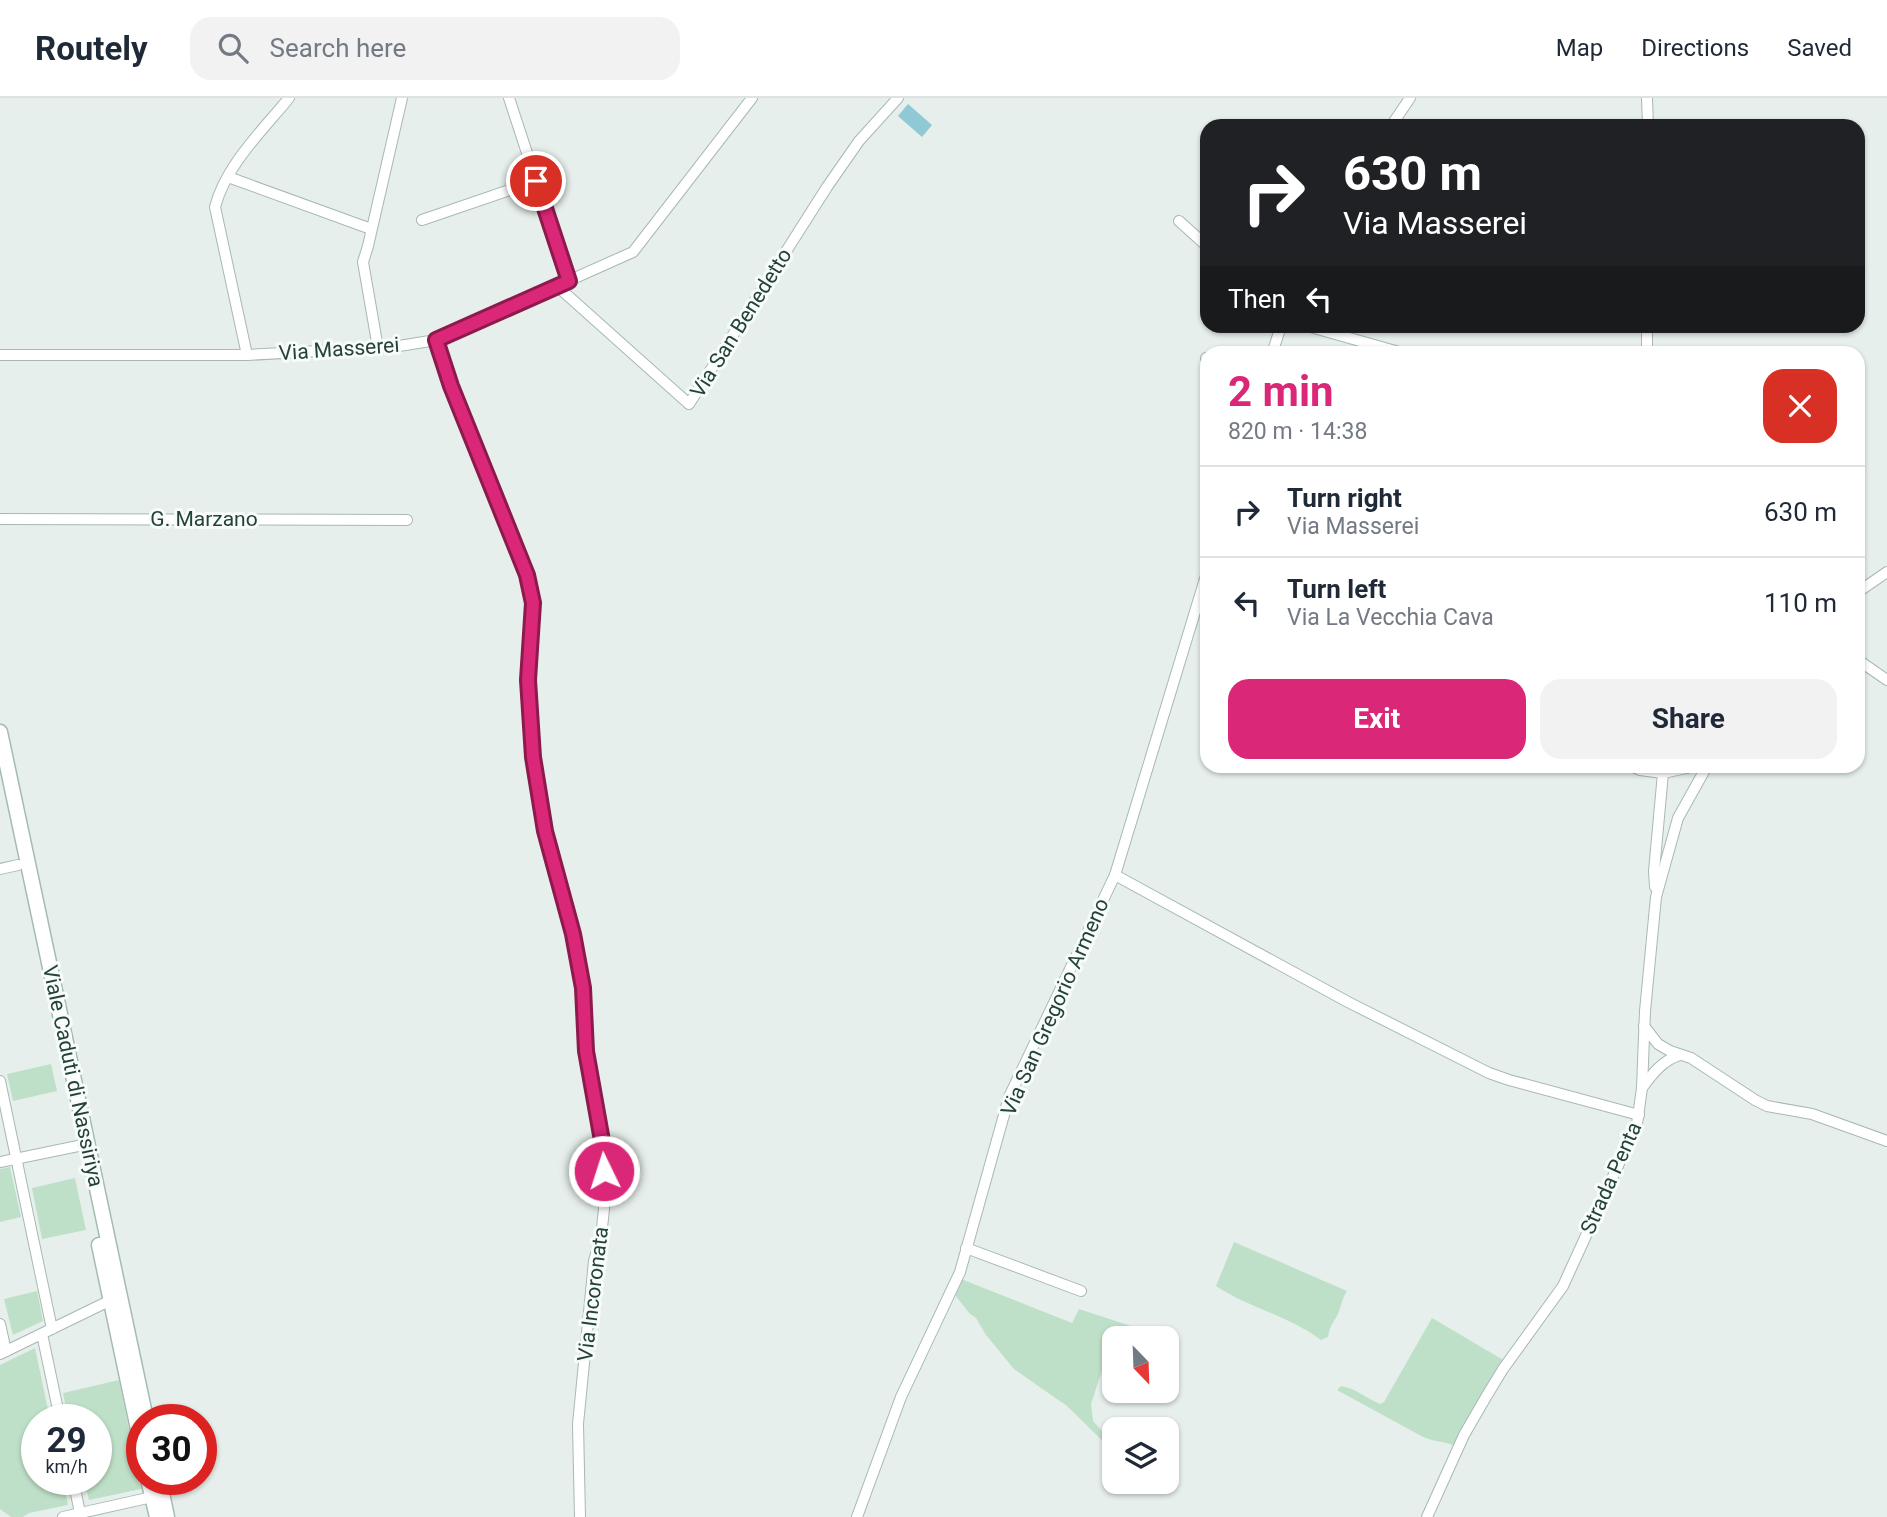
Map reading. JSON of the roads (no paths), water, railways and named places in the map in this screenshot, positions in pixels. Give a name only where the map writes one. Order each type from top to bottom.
[{"type":"main road","name":"Viale Caduti di Nassiriya","points":[[0,732],[143,1404]]},
{"type":"main road","name":"Viale Caduti di Nassiriya","points":[[0,779],[133,1404]]},
{"type":"main road","points":[[162,1495],[167,1517]]},
{"type":"main road","points":[[152,1497],[157,1517]]},
{"type":"street","points":[[247,355],[215,207],[219,194],[238,160],[289,98]]},
{"type":"street","points":[[378,348],[363,262],[402,98]]},
{"type":"street","points":[[509,98],[569,281]]},
{"type":"street","name":"Via Masserei","points":[[0,355],[247,355],[378,348],[436,340],[633,252],[752,98]]},
{"type":"street","name":"Via San Benedetto","points":[[557,286],[689,404],[859,141],[898,98]]},
{"type":"street","points":[[1396,119],[1410,98]]},
{"type":"street","points":[[1647,98],[1648,119]]},
{"type":"street","points":[[228,177],[371,229]]},
{"type":"street","points":[[422,219],[536,181]]},
{"type":"street","points":[[1179,221],[1200,240]]},
{"type":"street","points":[[1332,333],[1378,346]]},
{"type":"street","name":"Via Incoronata","points":[[436,340],[451,386],[527,575],[533,603],[528,680],[533,757],[545,831],[565,899],[579,963],[584,995],[586,1051],[604,1152],[604,1209],[601,1237],[594,1261],[578,1424],[580,1517]]},
{"type":"street","name":"G. Marzano","points":[[0,519],[407,520]]},
{"type":"street","points":[[1865,587],[1887,572]]},
{"type":"street","name":"Via San Gregorio Armeno","points":[[858,1517],[901,1397],[960,1272],[1009,1097],[1115,875],[1200,594]]},
{"type":"street","points":[[1196,607],[1200,608]]},
{"type":"street","points":[[1865,665],[1887,680]]},
{"type":"street","points":[[1657,773],[1667,773]]},
{"type":"street","name":"Strada Penta","points":[[1427,1517],[1464,1435],[1486,1397],[1563,1286],[1637,1124],[1656,897],[1678,818],[1703,773]]},
{"type":"street","points":[[1656,897],[1654,871],[1663,774]]},
{"type":"street","points":[[0,869],[18,865]]},
{"type":"street","points":[[1115,875],[1348,1002],[1489,1073],[1639,1115]]},
{"type":"street","points":[[1644,1026],[1658,1044],[1691,1058],[1755,1100],[1812,1114],[1887,1141]]},
{"type":"street","points":[[1642,1088],[1651,1075],[1670,1058],[1680,1055]]},
{"type":"street","points":[[0,1081],[47,1331],[58,1404]]},
{"type":"street","points":[[0,1162],[78,1146]]},
{"type":"street","points":[[966,1248],[1081,1290]]},
{"type":"street","points":[[0,1324],[3,1353],[111,1300]]},
{"type":"street","points":[[76,1495],[80,1513]]},
{"type":"street","points":[[63,1517],[152,1497]]},
{"type":"water","points":[[908,104],[932,125],[922,137],[898,116]]}]
